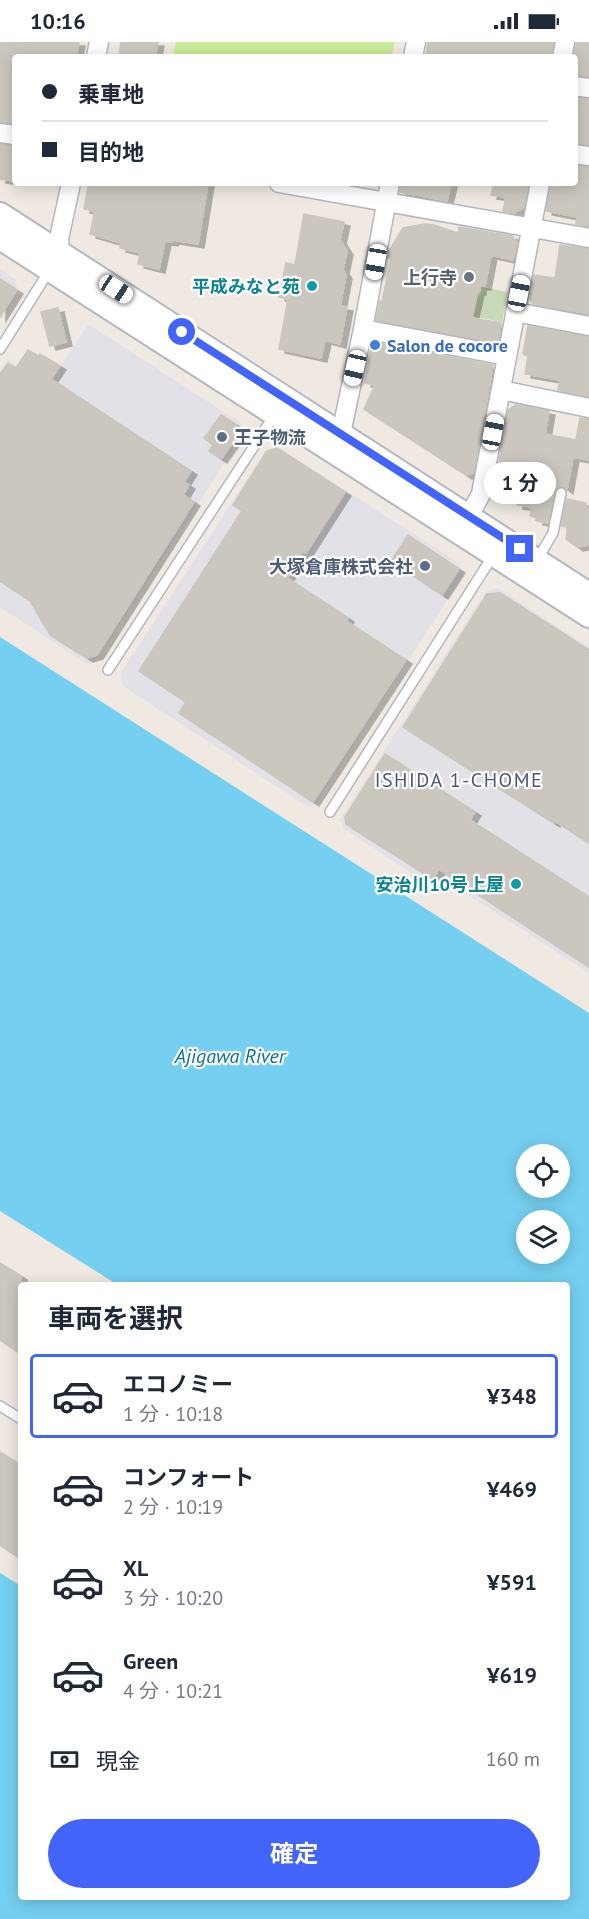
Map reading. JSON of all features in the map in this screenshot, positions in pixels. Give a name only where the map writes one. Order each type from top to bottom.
[{"type":"street","points":[[55,262],[70,186]]},
{"type":"street","points":[[296,186],[589,238]]},
{"type":"street","points":[[340,434],[363,329],[390,186]]},
{"type":"street","points":[[469,516],[481,494],[539,186]]},
{"type":"street","points":[[0,214],[55,262],[275,414],[589,616]]},
{"type":"street","points":[[0,238],[55,262],[340,434],[537,560],[587,588]]},
{"type":"street","points":[[516,312],[589,326]]},
{"type":"street","points":[[363,329],[507,356]]},
{"type":"street","points":[[501,390],[589,408]]},
{"type":"lane","points":[[0,349],[55,262]]},
{"type":"lane","points":[[108,670],[275,414]]},
{"type":"lane","points":[[537,560],[554,533],[561,493]]},
{"type":"lane","points":[[330,812],[494,554]]},
{"type":"lane","points":[[0,1406],[18,1417]]},
{"type":"shaded area","points":[[0,269],[15,279],[18,293],[0,321]]},
{"type":"shaded area","points":[[88,324],[241,423],[242,436],[96,661],[87,664],[0,607],[0,372],[8,360],[48,386]]},
{"type":"shaded area","points":[[278,447],[460,564],[463,576],[315,804],[308,807],[123,686],[120,674],[266,450]]},
{"type":"shaded area","points":[[498,588],[589,647],[589,973],[439,876],[431,886],[344,829],[340,820],[486,591]]},
{"type":"green space","points":[[176,42],[394,42],[392,54],[174,54]]},
{"type":"green space","points":[[482,287],[508,292],[502,322],[444,311],[448,290],[480,296]]},
{"type":"water","name":"Ajigawa River","points":[[0,637],[589,1013],[589,1919],[0,1919],[0,1573],[18,1584],[18,1900],[570,1900],[570,1282],[113,1282],[0,1211]]},
{"type":"building","points":[[0,42],[79,42],[77,54],[12,54],[12,124],[0,122]]},
{"type":"building","points":[[121,42],[158,42],[156,54],[119,54]]},
{"type":"building","points":[[428,42],[554,42],[552,54],[426,54]]},
{"type":"building","points":[[576,42],[589,42],[589,77],[578,76],[578,54],[574,54]]},
{"type":"building","points":[[578,98],[589,99],[589,145],[578,144]]},
{"type":"building","points":[[0,144],[12,146],[12,181],[0,179]]},
{"type":"building","points":[[578,166],[589,167],[589,227],[576,224],[577,217],[546,211],[550,186],[578,186]]},
{"type":"building","points":[[88,186],[208,186],[198,244],[165,241],[159,269],[138,264],[140,253],[120,248],[121,243],[90,234],[95,211],[84,209]]},
{"type":"building","points":[[401,186],[450,186],[447,201],[400,192]]},
{"type":"building","points":[[493,186],[528,186],[524,207],[514,213],[503,211],[506,197],[491,195]]},
{"type":"building","name":"平成みなと苑","points":[[304,214],[344,222],[340,240],[347,251],[343,270],[346,275],[340,306],[347,307],[340,344],[325,340],[321,358],[279,349],[288,299],[279,297],[286,263],[295,265]]},
{"type":"building","points":[[424,224],[458,233],[459,227],[512,236],[517,243],[513,260],[491,255],[485,286],[480,286],[472,318],[501,323],[498,343],[376,320],[391,259],[388,258],[389,251],[403,228]]},
{"type":"building","points":[[560,245],[589,249],[589,315],[533,304],[530,298],[534,275],[555,278]]},
{"type":"building","points":[[0,279],[17,290],[0,317]]},
{"type":"building","points":[[58,308],[66,342],[50,346],[41,312]]},
{"type":"building","points":[[528,326],[589,337],[589,397],[558,390],[560,380],[525,374],[528,356],[523,354]]},
{"type":"building","points":[[372,342],[493,365],[474,473],[466,475],[364,409],[375,385],[365,383]]},
{"type":"building","points":[[28,350],[60,366],[51,379],[191,471],[184,482],[189,485],[183,495],[194,502],[97,655],[87,658],[50,635],[30,601],[0,581],[0,374],[8,363],[16,368]]},
{"type":"building","points":[[516,405],[549,411],[545,434],[576,440],[580,418],[589,419],[589,460],[573,457],[567,490],[562,486],[556,489],[548,523],[537,521],[538,518],[530,516],[532,507],[517,505],[517,500],[498,495],[495,485],[508,410]]},
{"type":"building","points":[[221,415],[235,424],[239,434],[221,459],[209,451],[213,445],[204,438]]},
{"type":"building","points":[[277,448],[345,492],[306,553],[303,551],[287,578],[348,618],[346,621],[406,660],[313,802],[179,713],[186,702],[139,671],[242,511],[233,505],[267,451]]},
{"type":"building","points":[[567,499],[586,503],[585,507],[589,508],[589,545],[577,547],[566,539],[568,527],[561,526]]},
{"type":"building","points":[[408,535],[459,569],[442,595],[391,561]]},
{"type":"building","points":[[500,593],[589,650],[589,843],[403,727],[487,594]]},
{"type":"building","points":[[385,754],[475,812],[470,820],[589,897],[589,967],[439,869],[433,879],[346,824],[345,817]]},
{"type":"building","points":[[0,1263],[21,1276],[21,1282],[18,1282],[18,1352],[0,1340]]},
{"type":"building","points":[[0,1452],[18,1463],[18,1557],[0,1545]]},
{"type":"place","name":"上行寺","points":[[469,277]]},
{"type":"place","name":"平成みなと苑","points":[[312,286]]},
{"type":"place","name":"Salon de cocore","points":[[375,345]]},
{"type":"place","name":"王子物流","points":[[222,437]]},
{"type":"place","name":"大塚倉庫株式会社","points":[[425,566]]},
{"type":"place","name":"安治川10号上屋","points":[[516,884]]},
{"type":"district","name":"ISHIDA 1-CHOME","points":[[459,780]]},
{"type":"route","points":[[182,332],[520,549]]}]
